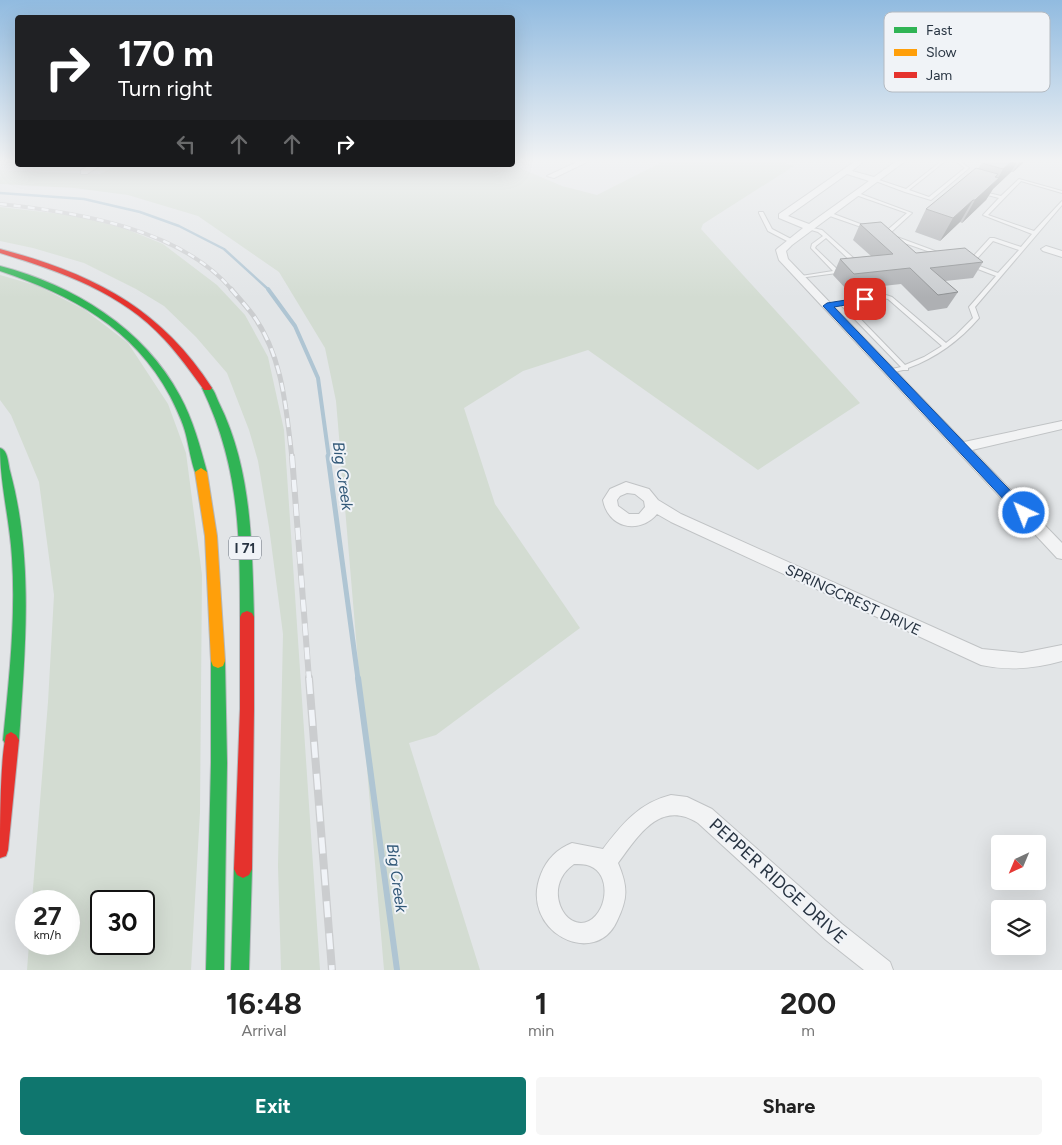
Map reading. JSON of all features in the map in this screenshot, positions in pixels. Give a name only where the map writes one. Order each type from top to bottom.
[{"type":"highway","name":"I 71","points":[[0,251],[42,263],[86,279],[119,297],[148,317],[173,341],[197,372],[214,402],[227,433],[238,482],[246,567],[248,672],[240,970]]},
{"type":"highway","points":[[0,268],[64,291],[98,310],[119,325],[139,344],[162,373],[183,412],[192,436],[201,466],[205,490],[215,597],[220,710],[215,970]]},
{"type":"highway","points":[[0,452],[8,474],[20,540],[20,581],[11,745],[0,850]]},
{"type":"street","points":[[794,207],[782,216],[810,228]]},
{"type":"street","points":[[838,207],[781,250],[784,260],[1062,553]]},
{"type":"street","points":[[1046,249],[1062,254]]},
{"type":"street","points":[[962,447],[1062,425]]},
{"type":"street","name":"SPRINGCREST DRIVE","points":[[652,504],[676,518],[980,657],[1002,662],[1019,662],[1038,660],[1062,653]]},
{"type":"street","name":"PEPPER RIDGE DRIVE","points":[[604,864],[642,818],[666,804],[684,806],[705,816],[834,932],[882,970]]},
{"type":"lane","points":[[887,235],[910,213],[894,207]]},
{"type":"lane","points":[[993,207],[985,215],[1035,233]]},
{"type":"lane","points":[[890,371],[906,369],[957,338],[976,318],[972,307],[1057,207]]},
{"type":"lane","points":[[761,213],[770,230],[790,242]]},
{"type":"lane","points":[[829,214],[871,229]]},
{"type":"lane","points":[[801,277],[857,269],[858,266],[820,231],[810,228]]},
{"type":"lane","points":[[879,232],[950,258]]},
{"type":"lane","points":[[826,236],[814,245],[814,248],[837,272]]},
{"type":"lane","points":[[999,275],[968,264],[992,240],[1022,250]]},
{"type":"lane","points":[[827,306],[883,296],[890,298],[945,345]]},
{"type":"lane","points":[[842,303],[906,369]]},
{"type":"shaded area","points":[[0,207],[2,207],[78,216],[126,229],[163,244],[217,285],[245,315],[268,357],[284,430],[320,970],[281,970],[278,866],[283,634],[258,461],[249,430],[227,373],[196,337],[164,306],[136,289],[84,263],[33,248],[0,241]]},
{"type":"shaded area","points":[[169,207],[729,207],[703,224],[701,229],[860,403],[758,470],[588,350],[523,371],[464,408],[495,504],[580,628],[436,735],[409,743],[480,970],[384,970],[336,401],[325,348],[279,272],[198,216]]},
{"type":"shaded area","points":[[0,275],[38,286],[85,310],[128,343],[168,404],[186,453],[202,575],[200,812],[191,970],[27,970],[28,955],[80,955],[80,890],[33,890],[48,702],[54,595],[39,482],[11,415],[0,400]]},
{"type":"building","points":[[928,207],[965,207],[953,218],[926,209]]},
{"type":"building","points":[[881,222],[916,253],[965,248],[983,262],[930,268],[958,292],[938,295],[910,268],[854,274],[840,259],[893,254],[860,224]]},
{"type":"waterway","name":"Big Creek","points":[[120,207],[140,212],[179,226],[224,249],[268,289]]},
{"type":"waterway","name":"Big Creek","points":[[268,289],[295,326],[318,378],[329,458]]},
{"type":"waterway","name":"Big Creek","points":[[328,456],[358,679]]},
{"type":"waterway","name":"Big Creek","points":[[358,678],[397,970]]},
{"type":"railway","points":[[31,207],[93,218],[156,238],[184,252],[210,269],[231,289]]},
{"type":"railway","points":[[231,289],[253,315],[271,348],[282,384],[292,458]]},
{"type":"railway","points":[[292,456],[309,679]]},
{"type":"railway","points":[[309,678],[332,970]]},
{"type":"traffic: fast","points":[[0,268],[38,281],[73,297],[105,317],[132,339],[156,366],[175,397],[190,432],[201,472]]},
{"type":"traffic: fast","points":[[207,388],[220,414],[237,470],[244,528],[247,617]]},
{"type":"traffic: fast","points":[[0,452],[9,487],[18,559],[19,631],[11,740]]},
{"type":"traffic: fast","points":[[215,970],[219,763],[218,661]]},
{"type":"traffic: fast","points":[[240,970],[243,869]]},
{"type":"traffic: slow","points":[[201,472],[211,536],[218,661]]},
{"type":"traffic: jam","points":[[0,251],[63,271],[119,298],[143,315],[166,336],[188,360],[207,388]]},
{"type":"traffic: jam","points":[[243,869],[247,617]]},
{"type":"traffic: jam","points":[[0,850],[11,740]]},
{"type":"route","points":[[865,299],[827,306],[1024,513]]}]
